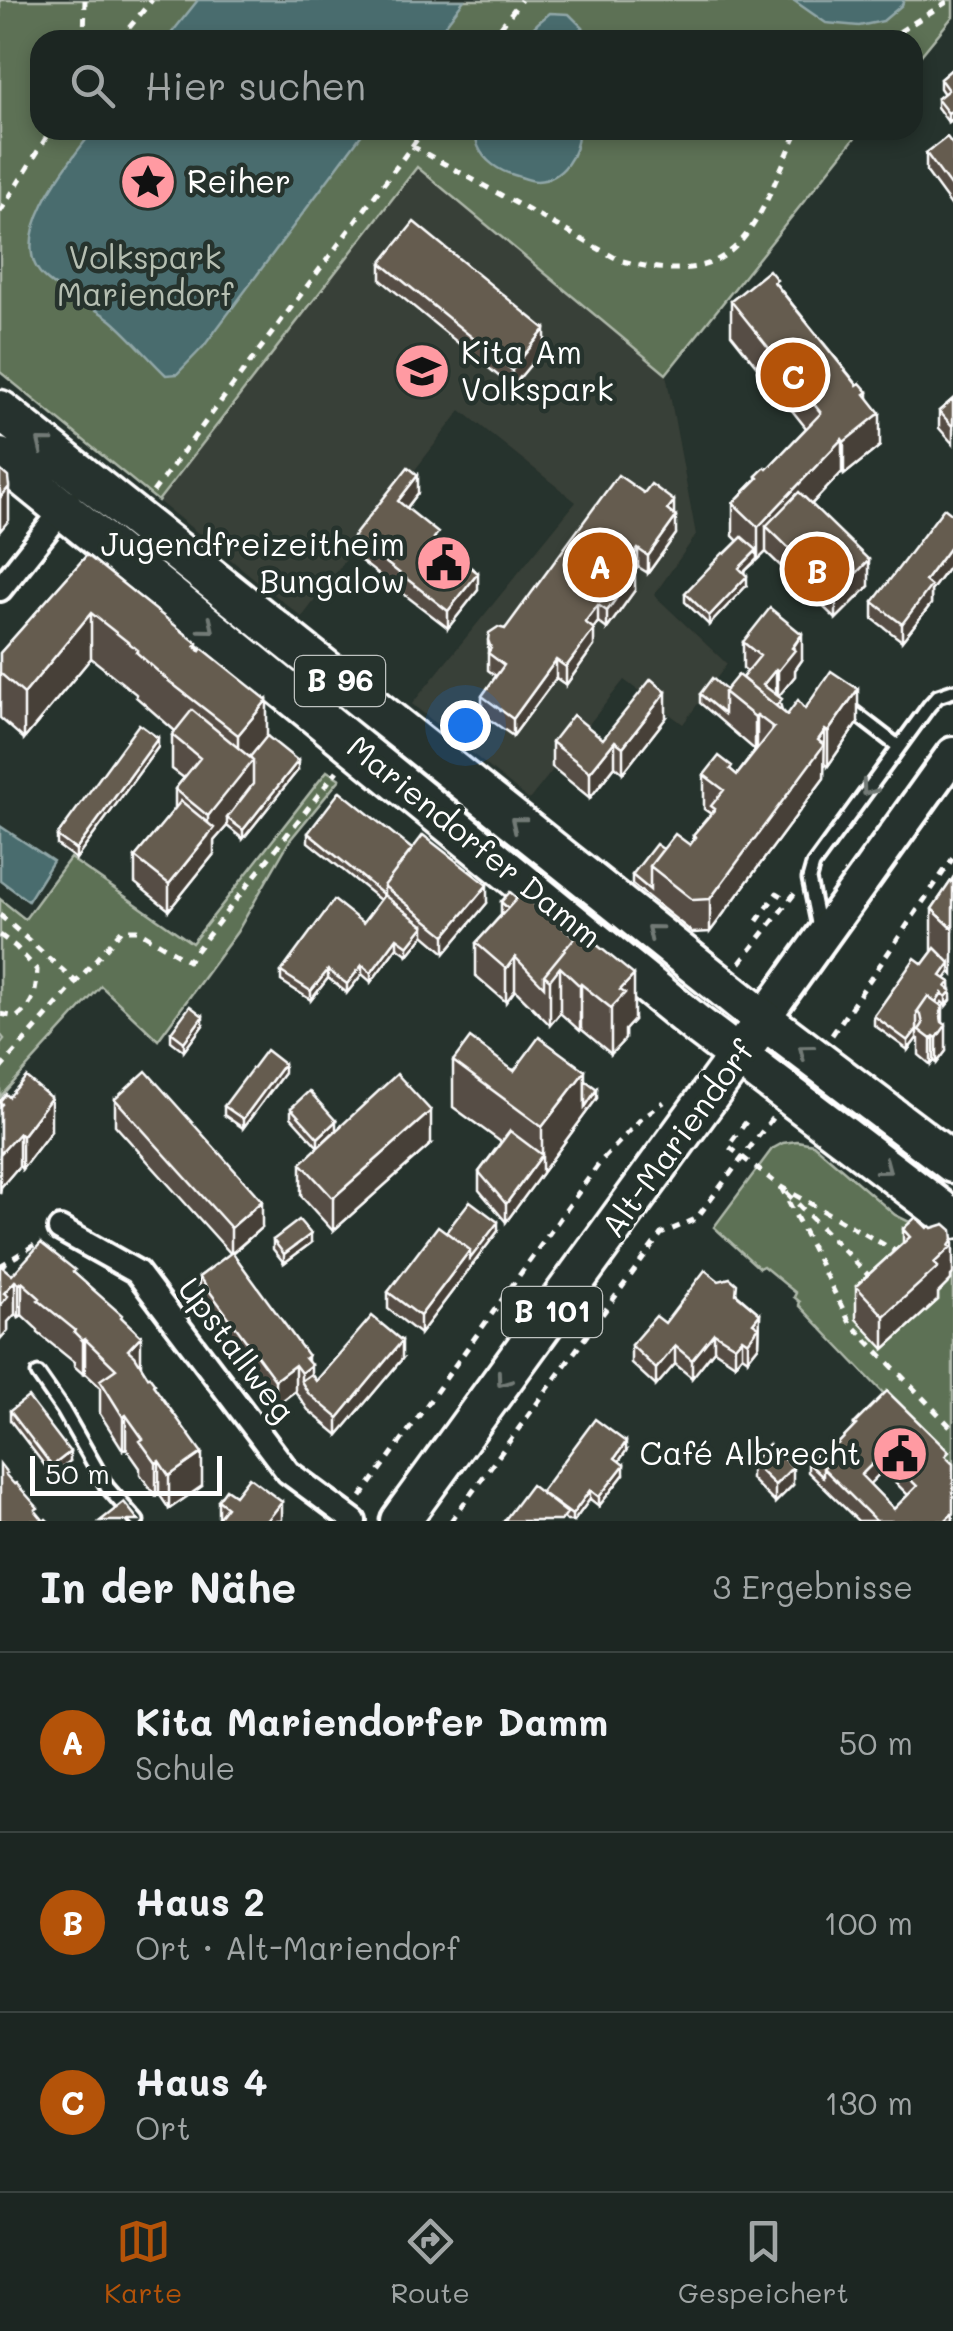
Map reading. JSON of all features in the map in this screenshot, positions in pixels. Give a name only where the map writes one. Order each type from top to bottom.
[{"type":"main road","name":"Mariendorfer Damm","points":[[0,410],[764,1020],[953,1162]]},
{"type":"main road","name":"Mariendorfer Damm","points":[[0,458],[738,1056],[953,1220]]},
{"type":"main road","name":"Alt-Mariendorf","points":[[400,1521],[953,754]]},
{"type":"street","points":[[0,589],[87,479]]},
{"type":"street","name":"Upstallweg","points":[[60,1229],[137,1272],[288,1472],[354,1514]]},
{"type":"lane","points":[[821,938],[808,878],[813,865],[938,696],[953,691]]},
{"type":"lane","points":[[841,703],[899,747]]},
{"type":"lane","points":[[38,1374],[107,1487],[137,1521]]},
{"type":"path","points":[[84,30],[85,0]]},
{"type":"path","points":[[127,30],[152,0]]},
{"type":"path","points":[[499,30],[522,0]]},
{"type":"path","points":[[902,30],[950,0]]},
{"type":"path","points":[[0,212],[45,140]]},
{"type":"path","points":[[134,517],[416,140]]},
{"type":"path","points":[[412,146],[619,260],[652,270],[682,270],[713,262],[734,251],[758,219],[794,140]]},
{"type":"path","points":[[0,1068],[122,930],[138,930],[188,961],[337,771]]},
{"type":"path","points":[[830,1038],[953,858]]},
{"type":"path","points":[[735,970],[796,891],[810,888]]},
{"type":"path","points":[[757,921],[777,893],[788,901]]},
{"type":"path","points":[[0,915],[76,982]]},
{"type":"path","points":[[0,935],[37,970],[29,1007],[17,1017],[0,1014]]},
{"type":"path","points":[[354,1514],[600,1161],[643,1117],[669,1098]]},
{"type":"path","points":[[451,1521],[661,1234],[696,1219],[776,1113]]},
{"type":"path","points":[[746,1122],[728,1146],[781,1188],[877,1283]]},
{"type":"path","points":[[781,1188],[897,1252],[887,1268]]},
{"type":"path","points":[[781,1188],[850,1322],[953,1429]]},
{"type":"path","points":[[0,1266],[60,1229]]},
{"type":"path","points":[[850,1322],[859,1310]]},
{"type":"shaded area","points":[[416,167],[666,374],[696,535],[654,595],[727,664],[683,724],[624,680],[529,800],[412,704],[576,502],[461,410],[302,617],[158,501]]},
{"type":"green space","name":"Volkspark Mariendorf","points":[[0,0],[953,0],[953,16],[923,53],[923,30],[30,30],[30,140],[853,140],[666,374],[417,167],[158,501],[0,372]]},
{"type":"green space","points":[[327,771],[340,779],[290,840],[237,932],[158,1040],[101,986],[0,1097],[0,1044],[4,1039],[0,1034],[0,899],[25,919],[70,858],[192,943]]},
{"type":"green space","points":[[797,1141],[813,1144],[895,1215],[922,1228],[953,1255],[953,1466],[799,1305],[796,1293],[763,1266],[759,1268],[714,1227],[772,1149]]},
{"type":"water","points":[[198,0],[464,0],[442,30],[174,30]]},
{"type":"water","points":[[793,0],[904,0],[883,21],[859,26],[826,23]]},
{"type":"water","points":[[550,13],[569,14],[585,30],[531,30]]},
{"type":"water","points":[[86,140],[358,140],[204,346],[177,374],[166,375],[111,320],[53,285],[34,263],[31,244],[35,224]]},
{"type":"water","points":[[476,140],[577,140],[568,164],[555,176],[537,181],[493,165]]},
{"type":"water","points":[[0,826],[53,861],[28,901],[0,880]]},
{"type":"building","points":[[953,68],[953,110],[948,113],[937,99],[948,90],[940,79]]},
{"type":"building","points":[[947,137],[953,145],[953,190],[926,153]]},
{"type":"building","points":[[414,222],[545,329],[512,370],[381,263]]},
{"type":"building","points":[[769,270],[777,280],[774,282],[857,385],[860,383],[868,392],[865,394],[880,413],[844,442],[842,439],[758,527],[733,503],[821,413],[731,301]]},
{"type":"building","points":[[953,399],[953,427],[939,411]]},
{"type":"building","points":[[408,467],[418,475],[398,501],[438,533],[434,538],[478,573],[448,611],[353,537]]},
{"type":"building","points":[[0,470],[8,477],[9,487],[0,498]]},
{"type":"building","points":[[618,475],[644,493],[651,484],[674,501],[667,510],[676,517],[648,556],[638,549],[626,566],[635,572],[607,611],[598,605],[585,622],[594,629],[566,667],[556,660],[513,719],[482,696],[504,665],[488,653],[489,633],[498,627],[505,629]]},
{"type":"building","points":[[799,492],[869,560],[836,594],[766,526]]},
{"type":"building","points":[[944,508],[953,515],[953,543],[925,581],[931,586],[902,624],[873,602]]},
{"type":"building","points":[[742,537],[757,550],[739,568],[747,576],[709,616],[685,593]]},
{"type":"building","points":[[87,555],[197,643],[200,651],[202,648],[267,700],[238,735],[91,613],[24,694],[0,673],[0,653]]},
{"type":"building","points":[[770,608],[802,634],[792,648],[795,650],[763,685],[782,699],[776,706],[742,678],[760,656],[743,642]]},
{"type":"building","points":[[831,671],[858,689],[818,740],[824,745],[710,899],[693,900],[650,866],[675,834],[690,845],[696,837],[693,835],[715,809],[711,806],[724,790],[704,775],[719,756],[737,775],[774,728],[724,692],[738,675],[787,715],[798,700],[805,709]]},
{"type":"building","points":[[712,678],[726,690],[724,714],[700,694]]},
{"type":"building","points":[[651,679],[666,692],[623,747],[615,741],[590,772],[552,742],[573,715],[603,739]]},
{"type":"building","points":[[192,710],[253,760],[208,816],[175,789],[200,758],[172,735]]},
{"type":"building","points":[[139,724],[158,738],[76,850],[57,836]]},
{"type":"building","points":[[267,736],[298,761],[243,830],[227,818],[253,784],[250,757]]},
{"type":"building","points":[[340,791],[412,849],[384,886],[384,895],[308,833]]},
{"type":"building","points":[[181,801],[214,828],[169,884],[135,857]]},
{"type":"building","points":[[423,835],[487,885],[445,935],[384,886]]},
{"type":"building","points":[[656,844],[663,849],[650,866],[650,890],[632,875]]},
{"type":"building","points":[[953,878],[953,929],[932,909]]},
{"type":"building","points":[[510,892],[517,898],[508,908],[501,902]]},
{"type":"building","points":[[521,894],[575,937],[544,975],[544,987],[515,957],[506,969],[476,943]]},
{"type":"building","points":[[384,895],[424,926],[408,946],[397,938],[371,973],[362,965],[347,984],[328,970],[311,991],[281,972],[334,900],[363,923]]},
{"type":"building","points":[[580,931],[634,975],[611,1008],[560,967],[550,980],[544,975]]},
{"type":"building","points":[[935,948],[950,963],[941,976],[950,982],[946,987],[951,991],[946,997],[942,993],[936,1002],[928,996],[917,1012],[917,1029],[908,1041],[874,1016],[915,958],[923,964]]},
{"type":"building","points":[[928,996],[943,1007],[940,1012],[946,1025],[937,1038],[931,1039],[919,1030],[923,1024],[917,1012]]},
{"type":"building","points":[[190,1006],[203,1016],[184,1042],[171,1032]]},
{"type":"building","points":[[539,1037],[585,1071],[542,1127],[453,1061],[470,1038],[514,1071]]},
{"type":"building","points":[[266,1050],[284,1064],[243,1119],[224,1106]]},
{"type":"building","points":[[146,1071],[262,1201],[231,1228],[115,1099]]},
{"type":"building","points":[[397,1074],[431,1111],[333,1198],[301,1163]]},
{"type":"building","points":[[26,1077],[51,1098],[22,1136],[19,1133],[0,1154],[0,1101],[6,1094],[9,1097]]},
{"type":"building","points":[[585,1080],[597,1089],[585,1107]]},
{"type":"building","points":[[309,1091],[336,1121],[318,1138],[291,1108]]},
{"type":"building","points":[[510,1131],[542,1155],[506,1204],[479,1172]]},
{"type":"building","points":[[470,1201],[498,1222],[470,1259],[470,1250],[446,1232]]},
{"type":"building","points":[[916,1217],[927,1228],[945,1224],[952,1230],[951,1247],[934,1263],[938,1267],[884,1316],[856,1286],[910,1237],[903,1229]]},
{"type":"building","points":[[299,1220],[311,1234],[284,1254],[273,1240]]},
{"type":"building","points":[[438,1226],[470,1250],[420,1316],[388,1292]]},
{"type":"building","points":[[41,1243],[75,1270],[141,1336],[128,1350],[202,1453],[169,1476],[140,1441],[143,1439],[126,1415],[123,1417],[100,1380],[116,1369],[22,1282],[15,1281],[4,1293],[8,1296],[0,1306],[0,1265],[12,1275]]},
{"type":"building","points":[[232,1252],[308,1356],[305,1358],[311,1365],[301,1373],[295,1365],[275,1380],[199,1277]]},
{"type":"building","points":[[705,1270],[719,1281],[730,1278],[737,1284],[736,1294],[760,1314],[753,1323],[759,1327],[748,1342],[742,1338],[735,1346],[714,1333],[692,1360],[675,1346],[656,1369],[631,1345],[656,1316],[665,1323]]},
{"type":"building","points":[[372,1316],[402,1341],[338,1418],[308,1393],[301,1381],[311,1374],[316,1381]]},
{"type":"building","points":[[887,1391],[949,1452],[945,1456],[953,1464],[953,1513],[945,1521],[876,1521],[823,1468],[836,1455],[832,1450]],"holes":[[[883,1453],[917,1486],[894,1509],[861,1475]]]},
{"type":"building","points":[[28,1397],[70,1452],[52,1466],[10,1411]]},
{"type":"building","points":[[595,1419],[626,1442],[615,1458],[624,1465],[599,1497],[590,1490],[572,1515],[541,1492]]},
{"type":"building","points":[[769,1444],[793,1467],[775,1485],[751,1462]]},
{"type":"building","points":[[822,1449],[832,1459],[823,1468],[823,1477],[808,1463]]},
{"type":"building","points":[[0,1464],[38,1508],[35,1510],[44,1521],[0,1521]]},
{"type":"building","points":[[249,1477],[282,1502],[267,1521],[216,1521],[227,1507],[218,1500],[226,1489],[235,1495]]},
{"type":"building","points":[[531,1485],[567,1513],[561,1521],[504,1521]]},
{"type":"building","points":[[124,1502],[139,1521],[100,1521]]},
{"type":"place","name":"Reiher","points":[[148,182]]},
{"type":"place","name":"Kita Am Volkspark","points":[[422,371]]},
{"type":"place","name":"Haus 4","points":[[793,375]]},
{"type":"place","name":"Jugendfreizeitheim Bungalow","points":[[444,563]]},
{"type":"place","name":"Kita Mariendorfer Damm","points":[[600,565]]},
{"type":"place","name":"Haus 2","points":[[817,569]]},
{"type":"place","name":"Café Albrecht","points":[[900,1454]]}]
